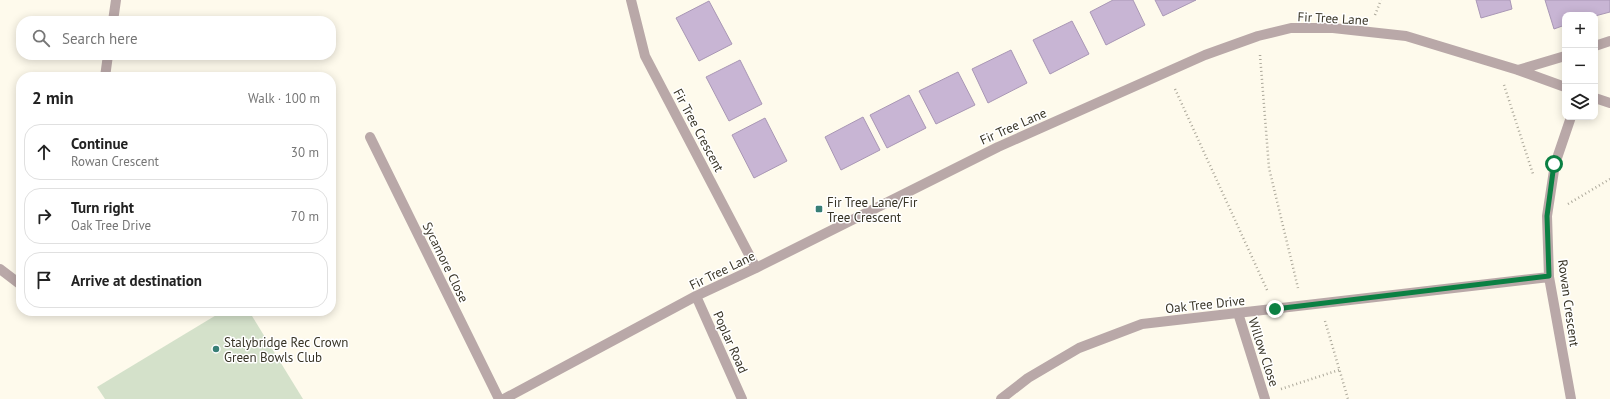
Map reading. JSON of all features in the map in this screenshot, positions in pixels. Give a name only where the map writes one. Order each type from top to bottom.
[{"type":"street","points":[[114,16],[116,0]]},
{"type":"street","name":"Fir Tree Crescent","points":[[631,0],[645,56],[756,268]]},
{"type":"street","name":"Fir Tree Lane","points":[[504,399],[696,296],[756,268],[998,147],[1206,55],[1258,36],[1291,28],[1326,28],[1406,36],[1518,70],[1562,86]]},
{"type":"street","points":[[1598,45],[1610,42]]},
{"type":"street","points":[[1518,70],[1562,57]]},
{"type":"street","points":[[106,72],[107,60]]},
{"type":"street","points":[[1598,99],[1610,103]]},
{"type":"street","name":"Rowan Crescent","points":[[1570,120],[1554,164],[1547,216],[1549,276],[1572,399]]},
{"type":"street","name":"Sycamore Close","points":[[370,137],[499,399]]},
{"type":"street","points":[[0,269],[16,281]]},
{"type":"street","name":"Oak Tree Drive","points":[[1001,399],[1028,378],[1079,348],[1142,324],[1549,276]]},
{"type":"street","name":"Poplar Road","points":[[696,296],[742,399]]},
{"type":"street","name":"Willow Close","points":[[1238,313],[1264,397]]},
{"type":"path","points":[[1258,36],[1269,168],[1302,306]]},
{"type":"path","points":[[1497,64],[1536,180]]},
{"type":"path","points":[[1167,72],[1275,309]]},
{"type":"path","points":[[1547,216],[1610,180]]},
{"type":"path","points":[[1320,304],[1348,399]]},
{"type":"path","points":[[1264,397],[1339,370]]},
{"type":"green space","name":"Stalybridge Rec Crown Green Bowls Club","points":[[215,316],[252,316],[303,399],[105,399],[97,387]]},
{"type":"building","points":[[1113,0],[1133,0],[1145,25],[1106,45],[1090,12]]},
{"type":"building","points":[[1155,0],[1196,0],[1163,16]]},
{"type":"building","points":[[1476,0],[1510,0],[1512,9],[1481,18]]},
{"type":"building","points":[[1545,0],[1610,0],[1610,12],[1598,15],[1598,12],[1562,12],[1562,26],[1554,29]]},
{"type":"building","points":[[709,1],[732,44],[699,61],[676,18]]},
{"type":"building","points":[[1072,21],[1089,54],[1050,74],[1033,40]]},
{"type":"building","points":[[1011,50],[1027,83],[988,103],[972,69]]},
{"type":"building","points":[[740,60],[762,104],[729,121],[706,77]]},
{"type":"building","points":[[958,72],[975,105],[936,124],[919,91]]},
{"type":"building","points":[[909,95],[926,128],[887,148],[870,115]]},
{"type":"building","points":[[863,117],[880,150],[841,170],[825,137]]},
{"type":"building","points":[[765,118],[787,161],[754,178],[732,135]]},
{"type":"place","name":"Fir Tree Lane/Fir Tree Crescent","points":[[819,209]]},
{"type":"place","name":"Stalybridge Rec Crown Green Bowls Club","points":[[216,349]]},
{"type":"route","points":[[1275,309],[1549,276],[1547,216],[1554,164]]}]
